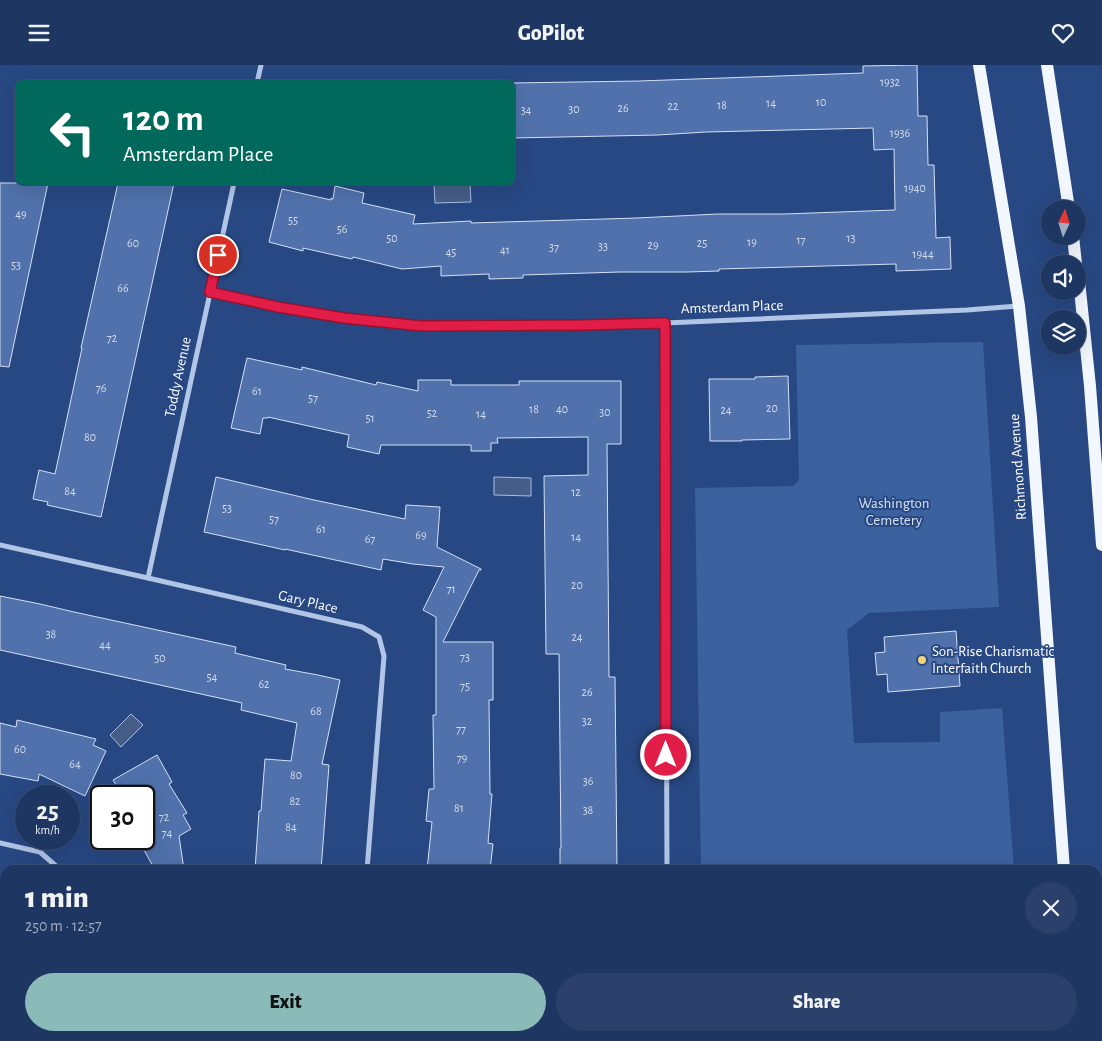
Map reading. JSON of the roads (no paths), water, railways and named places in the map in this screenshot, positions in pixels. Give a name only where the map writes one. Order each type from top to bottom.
[{"type":"main road","name":"Richmond Avenue","points":[[979,65],[1019,306],[1031,417],[1064,865]]},
{"type":"main road","points":[[1047,65],[1068,200]]},
{"type":"main road","points":[[1081,300],[1090,386],[1102,545]]},
{"type":"street","points":[[258,80],[261,65]]},
{"type":"street","name":"Toddy Avenue","points":[[148,578],[234,185]]},
{"type":"street","name":"Amsterdam Place","points":[[210,292],[278,307],[344,318],[422,326],[665,323],[967,310],[1019,306]]},
{"type":"street","points":[[665,323],[667,865]]},
{"type":"street","name":"Gary Place","points":[[0,545],[362,627],[379,637],[384,657],[367,865]]},
{"type":"street","points":[[0,843],[40,852],[55,865]]},
{"type":"place","name":"Son-Rise Charismatic Interfaith Church","points":[[922,660]]},
{"type":"park label","name":"Washington Cemetery","points":[[894,512]]}]
